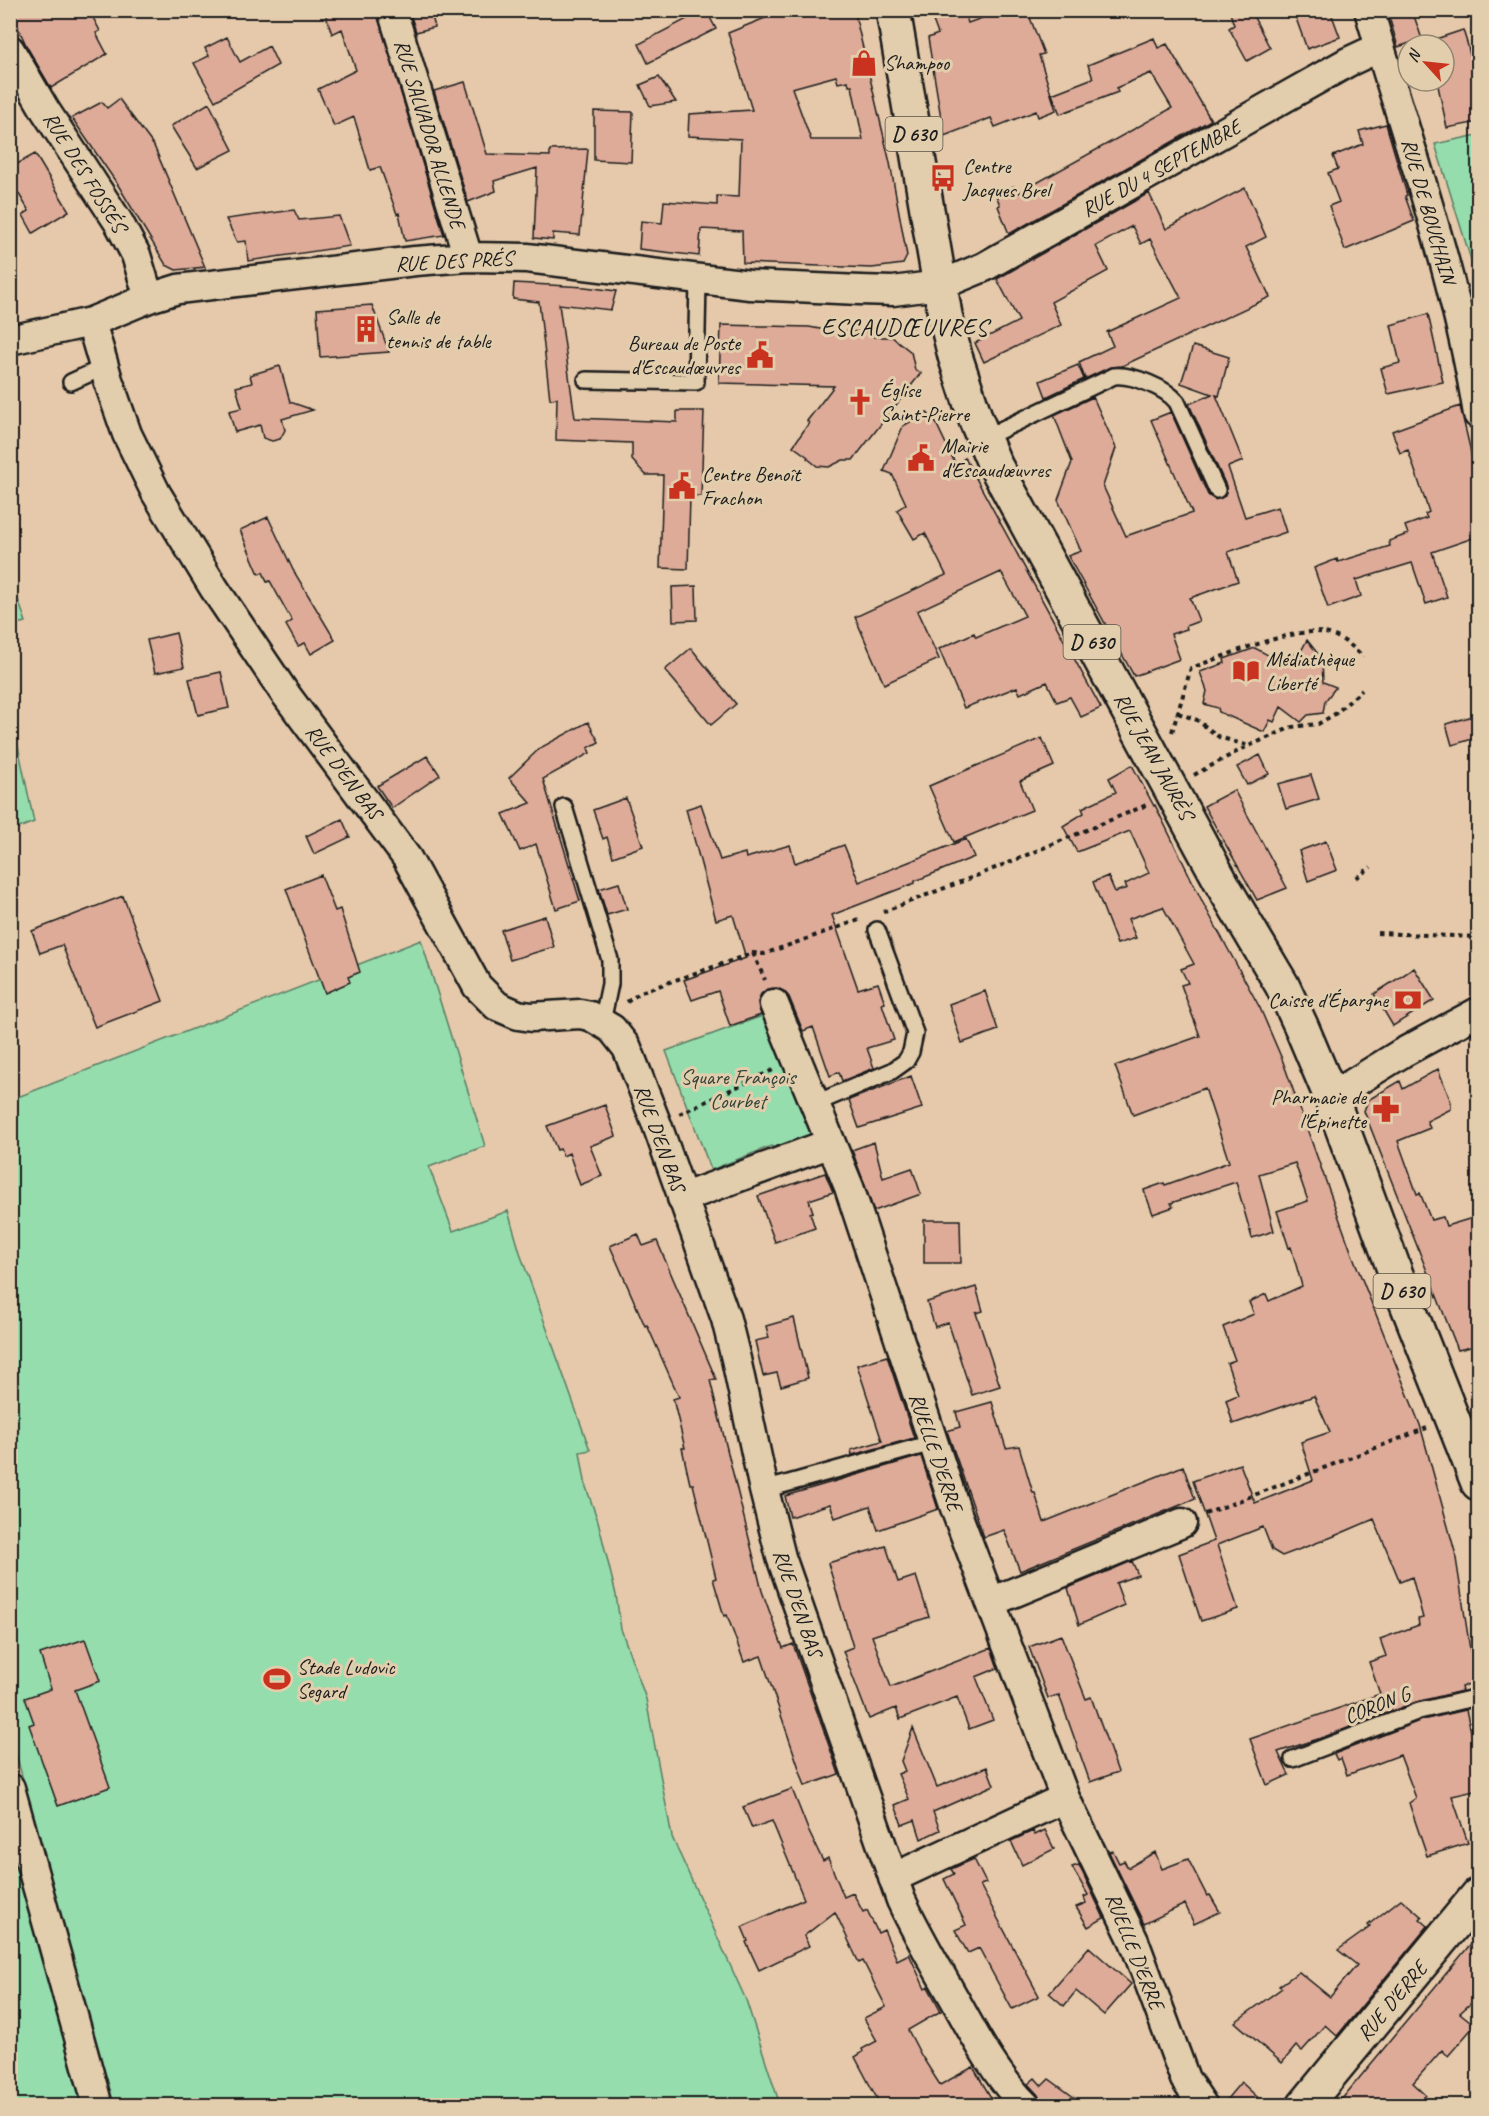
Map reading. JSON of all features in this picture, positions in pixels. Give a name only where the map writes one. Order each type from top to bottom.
[{"type":"main road","name":"RUE JEAN JAURÈS","points":[[893,10],[945,315],[954,356],[984,438],[1007,489],[1226,889],[1282,985],[1302,1026],[1331,1097],[1405,1299],[1479,1483]]},
{"type":"main road","name":"RUE D'ERRE","points":[[1304,2106],[1479,1895]]},
{"type":"street","name":"RUE SALVADOR ALLENDE","points":[[392,10],[468,256]]},
{"type":"street","name":"RUE DE BOUCHAIN","points":[[1369,10],[1445,263],[1467,348],[1479,414]]},
{"type":"street","name":"RUE DU 4 SEPTEMBRE","points":[[940,283],[984,267],[1348,62],[1380,47]]},
{"type":"street","name":"RUE DES FOSSÉS","points":[[10,50],[45,110],[119,223],[136,255],[149,298]]},
{"type":"street","name":"RUE DES PRÉS","points":[[10,340],[91,322],[149,298],[188,288],[468,256],[527,258],[698,280],[784,288],[879,291],[940,283]]},
{"type":"street","name":"RUE D'EN BAS","points":[[91,322],[131,444],[169,516],[284,692],[407,858],[477,986],[497,1006],[518,1015],[532,1017],[580,1014],[602,1022],[612,1029],[627,1048],[726,1319],[764,1490],[787,1575],[893,1878],[918,1934],[987,2058],[1026,2106]]},
{"type":"street","name":"RUELLE D'ERRE","points":[[774,1004],[849,1188],[956,1511],[1065,1798],[1134,1941],[1185,2079],[1203,2106]]},
{"type":"street","points":[[1331,1097],[1402,1053],[1479,1012]]},
{"type":"street","points":[[682,1198],[831,1143]]},
{"type":"street","points":[[991,1602],[1182,1523]]},
{"type":"street","points":[[10,1788],[98,2106]]},
{"type":"street","points":[[893,1878],[1065,1798]]},
{"type":"lane","points":[[586,380],[696,382],[698,280]]},
{"type":"lane","points":[[72,382],[104,367]]},
{"type":"lane","points":[[984,438],[1114,376],[1125,376],[1162,389],[1173,397],[1217,490]]},
{"type":"lane","points":[[564,807],[610,960],[610,984],[602,1022]]},
{"type":"lane","points":[[814,1104],[892,1071],[906,1061],[911,1052],[915,1033],[877,930]]},
{"type":"lane","points":[[764,1490],[932,1443]]},
{"type":"lane","name":"CORON G","points":[[1293,1759],[1419,1711],[1479,1697]]},
{"type":"path","points":[[1167,780],[1178,713],[1191,668],[1254,646],[1307,631],[1326,633],[1351,644],[1364,657]]},
{"type":"path","points":[[882,912],[981,874],[1167,780],[1187,779],[1249,746],[1292,727],[1318,724],[1335,714],[1362,690]]},
{"type":"path","points":[[1178,713],[1197,720],[1219,737],[1249,746]]},
{"type":"path","points":[[1356,878],[1371,867]]},
{"type":"path","points":[[602,1022],[641,992],[753,953],[764,954],[861,920]]},
{"type":"path","points":[[1377,933],[1479,937]]},
{"type":"path","points":[[657,1125],[796,1059]]},
{"type":"path","points":[[1182,1523],[1453,1419]]},
{"type":"green space","points":[[1478,135],[1478,268],[1472,263],[1435,144]]},
{"type":"green space","points":[[11,580],[26,622],[11,625]]},
{"type":"green space","points":[[10,708],[34,822],[11,831],[10,831]]},
{"type":"green space","points":[[421,940],[485,1146],[429,1167],[453,1231],[508,1211],[521,1256],[590,1450],[580,1452],[586,1487],[598,1521],[616,1595],[621,1629],[646,1699],[672,1837],[746,2000],[780,2105],[111,2105],[11,1735],[10,1100]]},
{"type":"green space","name":"Square François Courbet","points":[[765,1015],[813,1128],[806,1142],[781,1152],[771,1146],[711,1170],[666,1051]]},
{"type":"green space","points":[[10,1831],[86,2105],[11,2105]]},
{"type":"building","points":[[10,10],[89,10],[100,31],[96,33],[107,54],[51,88],[27,47]]},
{"type":"building","points":[[324,10],[376,10],[444,235],[405,241],[399,213],[397,214],[380,167],[370,170],[354,117],[334,126],[318,89],[356,70],[342,29],[332,34]]},
{"type":"building","points":[[409,10],[430,10],[435,27],[416,32]]},
{"type":"building","points":[[683,10],[706,10],[716,29],[648,63],[639,44],[687,19]]},
{"type":"building","points":[[785,10],[854,10],[890,163],[907,256],[903,264],[872,268],[743,263],[742,231],[701,229],[699,256],[639,249],[641,221],[662,223],[664,201],[717,205],[717,196],[739,197],[741,139],[688,136],[689,114],[752,110],[728,33]],"holes":[[[836,76],[838,83],[848,81],[849,86],[852,86],[863,140],[811,140],[792,88]]]},
{"type":"building","points":[[929,10],[964,10],[968,23],[1004,10],[1027,10],[1044,54],[1039,55],[1056,110],[1038,117],[1036,111],[995,127],[991,118],[944,136],[928,38],[938,34]]},
{"type":"building","points":[[1229,10],[1250,10],[1270,48],[1247,61],[1229,28],[1234,25]]},
{"type":"building","points":[[1293,10],[1330,10],[1340,37],[1307,49]]},
{"type":"building","points":[[1387,10],[1412,10],[1420,33],[1396,33],[1396,40]]},
{"type":"building","points":[[1463,30],[1468,46],[1479,100],[1479,122],[1447,128],[1440,93],[1456,93],[1456,33],[1454,33]]},
{"type":"building","points":[[227,37],[240,62],[269,46],[278,65],[215,101],[194,63],[209,56],[205,48]]},
{"type":"building","points":[[1154,38],[1158,48],[1167,44],[1211,120],[1009,234],[996,195],[1014,186],[1017,194],[1172,108],[1151,73],[1116,88],[1118,92],[1060,114],[1052,94],[1093,78],[1088,65]]},
{"type":"building","points":[[659,77],[676,102],[650,106],[640,85]]},
{"type":"building","points":[[465,82],[487,154],[550,156],[550,150],[588,149],[580,235],[553,233],[553,240],[534,238],[537,168],[494,181],[496,191],[468,202],[434,91]]},
{"type":"building","points":[[119,99],[154,146],[205,267],[176,270],[166,265],[118,185],[72,118],[102,102],[107,108]]},
{"type":"building","points":[[209,103],[233,150],[197,168],[171,126]]},
{"type":"building","points":[[594,111],[633,112],[631,162],[594,160]]},
{"type":"building","points":[[1386,124],[1414,221],[1345,250],[1329,206],[1339,202],[1328,173],[1338,169],[1333,156],[1363,144],[1359,131]]},
{"type":"building","points":[[35,154],[69,211],[33,233],[23,215],[29,211],[10,179],[10,168]]},
{"type":"building","points":[[1245,188],[1266,237],[1246,247],[1270,297],[1122,366],[1110,367],[1085,379],[1079,362],[1113,346],[1107,332],[1181,298],[1150,239],[1141,244],[1132,226],[1096,246],[1108,271],[1051,302],[1061,325],[984,362],[975,343],[1019,321],[997,279],[1149,193],[1166,229]]},
{"type":"building","points":[[294,210],[299,220],[339,216],[350,246],[248,261],[246,241],[237,242],[226,219]]},
{"type":"building","name":"Centre Benoît Frachon","points":[[514,283],[616,291],[611,310],[559,304],[575,418],[677,422],[677,411],[704,411],[701,496],[690,496],[688,569],[660,568],[663,475],[646,475],[632,460],[632,443],[556,440],[557,398],[550,399],[539,302],[513,299]]},
{"type":"building","name":"Salle de tennis de table","points":[[372,305],[389,352],[320,357],[317,309]]},
{"type":"building","points":[[1428,314],[1443,382],[1388,394],[1381,368],[1400,363],[1391,325]]},
{"type":"building","points":[[721,325],[809,327],[831,331],[868,332],[874,337],[892,337],[911,352],[915,370],[921,373],[853,460],[843,460],[829,467],[817,466],[793,446],[809,423],[807,421],[834,386],[719,383]]},
{"type":"building","points":[[1193,346],[1229,357],[1219,396],[1216,395],[1243,461],[1228,467],[1245,517],[1278,507],[1286,532],[1228,552],[1238,581],[1190,598],[1199,621],[1186,626],[1187,629],[1171,634],[1180,659],[1134,676],[1068,556],[1081,551],[1058,500],[1072,462],[1054,415],[1093,397],[1116,448],[1103,486],[1126,536],[1192,513],[1151,420],[1171,412],[1208,495],[1215,500],[1225,496],[1226,486],[1189,404],[1212,394],[1181,383]]},
{"type":"building","points":[[1078,365],[1084,379],[1046,397],[1040,381]]},
{"type":"building","points":[[280,366],[290,402],[313,410],[282,419],[285,430],[280,439],[272,441],[263,438],[260,425],[235,432],[229,411],[242,408],[236,387],[252,383],[250,375]]},
{"type":"building","points":[[1460,406],[1470,448],[1479,505],[1479,536],[1432,552],[1447,597],[1426,604],[1412,563],[1356,580],[1361,596],[1328,608],[1314,568],[1337,559],[1338,562],[1390,546],[1389,541],[1408,534],[1405,526],[1427,518],[1425,514],[1429,512],[1408,450],[1400,453],[1392,431]]},
{"type":"building","points":[[927,412],[932,420],[934,419],[956,465],[965,458],[1101,708],[1081,717],[1070,697],[1057,702],[1047,682],[1020,694],[1017,687],[964,708],[939,649],[974,633],[976,637],[1025,616],[1001,572],[917,611],[939,659],[884,684],[855,617],[946,575],[925,533],[914,539],[897,510],[906,504],[892,474],[884,471],[903,426]]},
{"type":"building","points":[[268,517],[293,570],[335,640],[311,654],[305,643],[298,646],[286,625],[292,621],[270,581],[267,582],[263,572],[259,574],[240,530]]},
{"type":"building","points":[[696,586],[697,620],[673,621],[672,587]]},
{"type":"building","points":[[176,633],[184,667],[155,673],[147,640]]},
{"type":"building","points":[[1307,640],[1322,659],[1323,682],[1336,687],[1325,701],[1323,713],[1308,715],[1301,722],[1281,707],[1274,722],[1270,720],[1264,732],[1219,712],[1218,708],[1204,704],[1207,691],[1200,672],[1225,663],[1224,659],[1255,648],[1279,661],[1289,655],[1300,653]]},
{"type":"building","points":[[691,648],[736,704],[711,725],[665,670]]},
{"type":"building","points":[[221,672],[229,708],[198,715],[189,679]]},
{"type":"building","points":[[1479,714],[1479,737],[1452,745],[1446,724]]},
{"type":"building","points":[[588,722],[599,742],[588,748],[590,753],[543,779],[580,901],[556,909],[536,844],[520,851],[503,814],[531,803],[509,778],[540,748]]},
{"type":"building","points":[[1042,738],[1054,766],[1020,781],[1032,810],[954,842],[929,786]]},
{"type":"building","points":[[1260,755],[1269,774],[1247,785],[1237,767]]},
{"type":"building","points":[[427,756],[440,775],[392,808],[377,786]]},
{"type":"building","points":[[1132,765],[1260,1008],[1282,1059],[1352,1254],[1420,1425],[1455,1552],[1475,1682],[1461,1687],[1462,1691],[1416,1702],[1278,1752],[1289,1775],[1267,1785],[1250,1739],[1380,1694],[1369,1662],[1386,1656],[1380,1639],[1419,1625],[1418,1619],[1423,1618],[1412,1577],[1400,1582],[1374,1519],[1282,1556],[1272,1550],[1263,1527],[1217,1545],[1238,1609],[1201,1621],[1179,1554],[1214,1541],[1193,1481],[1240,1464],[1255,1503],[1313,1480],[1301,1442],[1330,1432],[1314,1396],[1233,1424],[1226,1400],[1238,1395],[1227,1363],[1235,1360],[1223,1327],[1254,1314],[1249,1302],[1266,1294],[1269,1301],[1302,1286],[1291,1247],[1289,1248],[1277,1211],[1308,1201],[1295,1163],[1259,1174],[1274,1231],[1252,1238],[1236,1182],[1171,1203],[1173,1207],[1153,1214],[1144,1190],[1164,1183],[1165,1185],[1229,1162],[1205,1088],[1133,1115],[1115,1066],[1200,1036],[1181,985],[1188,983],[1181,969],[1194,964],[1163,907],[1128,919],[1136,938],[1117,944],[1093,882],[1108,876],[1115,892],[1127,888],[1125,884],[1149,873],[1130,831],[1077,852],[1063,826],[1084,813],[1082,808],[1116,792],[1109,778]]},
{"type":"building","points":[[1311,775],[1319,799],[1286,809],[1278,784]]},
{"type":"building","points":[[1234,790],[1287,888],[1257,900],[1204,806]]},
{"type":"building","points":[[626,798],[643,846],[613,857],[607,837],[603,839],[593,810]]},
{"type":"building","points":[[701,804],[720,860],[745,853],[746,858],[790,845],[795,863],[844,845],[859,882],[966,839],[974,857],[832,915],[858,989],[878,983],[885,1003],[882,1004],[894,1040],[867,1048],[874,1068],[842,1081],[839,1072],[830,1076],[813,1027],[803,1031],[789,997],[777,988],[767,989],[761,994],[758,1002],[761,1015],[730,1026],[718,991],[692,1000],[684,980],[746,958],[733,915],[716,920],[686,809]]},
{"type":"building","points":[[342,819],[350,837],[314,854],[306,836]]},
{"type":"building","points":[[1326,841],[1337,870],[1308,881],[1299,851]]},
{"type":"building","points":[[321,875],[335,911],[340,909],[360,972],[348,977],[350,982],[325,993],[286,889]]},
{"type":"building","points":[[619,883],[627,909],[607,915],[599,889]]},
{"type":"building","points":[[123,896],[163,1001],[95,1027],[62,945],[40,953],[32,931]]},
{"type":"building","points":[[545,916],[554,947],[510,960],[501,930]]},
{"type":"building","points":[[1414,968],[1434,1000],[1393,1026],[1374,994]]},
{"type":"building","points":[[985,991],[998,1030],[962,1043],[949,1004]]},
{"type":"building","points":[[1438,1069],[1451,1102],[1451,1109],[1427,1121],[1430,1128],[1398,1141],[1417,1194],[1420,1193],[1431,1220],[1443,1217],[1446,1226],[1479,1216],[1479,1245],[1470,1247],[1479,1274],[1479,1345],[1458,1350],[1364,1111],[1368,1100],[1400,1081],[1403,1089]]},
{"type":"building","points":[[911,1076],[922,1108],[859,1128],[849,1100]]},
{"type":"building","points":[[605,1105],[616,1136],[590,1146],[602,1176],[580,1185],[569,1153],[563,1156],[560,1149],[557,1150],[547,1126]]},
{"type":"building","points":[[874,1142],[883,1178],[912,1168],[921,1194],[874,1211],[852,1150]]},
{"type":"building","points":[[825,1173],[833,1192],[809,1200],[815,1228],[775,1242],[758,1196]]},
{"type":"building","points":[[924,1220],[960,1220],[961,1263],[924,1263]]},
{"type":"building","points":[[638,1234],[643,1246],[657,1241],[716,1379],[710,1380],[762,1591],[783,1648],[793,1644],[839,1774],[805,1786],[761,1656],[744,1662],[727,1615],[724,1616],[713,1579],[716,1578],[693,1484],[690,1484],[682,1448],[685,1448],[673,1399],[679,1397],[610,1246]]},
{"type":"building","points":[[976,1287],[983,1311],[976,1313],[1000,1386],[972,1395],[948,1322],[935,1327],[927,1302]]},
{"type":"building","points":[[794,1318],[808,1378],[781,1386],[777,1373],[763,1376],[755,1341],[769,1338],[766,1326]]},
{"type":"building","points":[[887,1356],[914,1438],[852,1455],[851,1450],[882,1441],[857,1365]]},
{"type":"building","points":[[992,1402],[1006,1448],[1019,1446],[1044,1522],[1183,1466],[1195,1499],[1020,1571],[1004,1530],[984,1537],[947,1431],[960,1427],[956,1412]]},
{"type":"building","points":[[921,1456],[938,1509],[878,1530],[870,1506],[835,1518],[830,1504],[790,1517],[785,1496]]},
{"type":"building","points":[[886,1546],[898,1582],[916,1576],[929,1617],[872,1636],[891,1687],[991,1648],[998,1668],[976,1677],[993,1720],[969,1729],[957,1697],[900,1719],[896,1708],[869,1719],[843,1651],[853,1647],[828,1563]]},
{"type":"building","points":[[1132,1561],[1138,1575],[1116,1583],[1124,1605],[1079,1625],[1068,1588]]},
{"type":"building","points":[[1061,1635],[1086,1699],[1091,1697],[1118,1772],[1090,1782],[1059,1695],[1048,1698],[1029,1647]]},
{"type":"building","points":[[85,1639],[100,1681],[75,1690],[110,1787],[58,1806],[29,1725],[34,1723],[25,1698],[51,1689],[40,1654]]},
{"type":"building","points":[[1466,1710],[1479,1765],[1479,1790],[1452,1796],[1468,1843],[1427,1856],[1409,1803],[1416,1798],[1400,1755],[1347,1775],[1341,1758],[1337,1760],[1334,1754],[1422,1720]]},
{"type":"building","points":[[913,1728],[937,1787],[987,1767],[994,1785],[933,1812],[940,1830],[921,1839],[915,1820],[902,1825],[895,1805],[909,1799],[898,1774],[905,1771],[901,1761]]},
{"type":"building","points":[[792,1789],[809,1832],[823,1861],[828,1858],[844,1897],[853,1893],[863,1912],[867,1910],[878,1933],[884,1930],[897,1960],[909,1954],[925,1989],[928,1987],[941,2011],[908,2030],[940,2085],[973,2067],[996,2106],[881,2106],[855,2057],[863,2052],[862,2049],[877,2041],[864,2018],[886,2007],[863,1961],[859,1963],[835,1912],[804,1936],[809,1946],[759,1970],[742,1927],[804,1899],[772,1821],[752,1828],[743,1807]]},
{"type":"building","points":[[1045,1830],[1054,1849],[1022,1865],[1011,1841],[1033,1831],[1035,1835]]},
{"type":"building","points":[[1113,1851],[1119,1863],[1124,1861],[1128,1868],[1155,1852],[1162,1869],[1188,1859],[1207,1896],[1210,1895],[1220,1912],[1194,1924],[1185,1904],[1144,1924],[1109,1852]]},
{"type":"building","points":[[974,1859],[986,1883],[980,1885],[1039,1996],[1012,2009],[979,1948],[968,1953],[955,1930],[966,1925],[944,1879],[954,1874],[951,1869]]},
{"type":"building","points":[[1079,1865],[1104,1918],[1088,1927],[1076,1907],[1086,1903],[1084,1897],[1088,1895],[1072,1867]]},
{"type":"building","points":[[1401,1899],[1422,1917],[1420,1919],[1428,1926],[1337,2036],[1325,2025],[1302,2051],[1296,2046],[1282,2063],[1235,2022],[1282,1988],[1279,1986],[1299,1972],[1330,1997],[1357,1965],[1338,1950],[1370,1927],[1368,1925]]},
{"type":"building","points":[[1479,1934],[1479,1996],[1460,2013],[1475,2025],[1448,2056],[1442,2050],[1413,2083],[1426,2095],[1416,2106],[1336,2106]]},
{"type":"building","points":[[1089,1947],[1131,1984],[1104,2015],[1076,1991],[1064,2006],[1049,1993]]},
{"type":"building","points":[[1035,2078],[1042,2086],[1049,2079],[1086,2106],[1042,2106],[1038,2095],[1028,2084]]},
{"type":"building","points":[[1241,2082],[1267,2106],[1221,2106]]},
{"type":"place","name":"Shampoo","points":[[864,63]]},
{"type":"place","name":"Centre Jacques Brel","points":[[943,178]]},
{"type":"place","name":"Salle de tennis de table","points":[[366,329]]},
{"type":"place","name":"Bureau de Poste d'Escaudœuvres","points":[[760,355]]},
{"type":"place","name":"Église Saint-Pierre","points":[[860,402]]},
{"type":"place","name":"Mairie d'Escaudœuvres","points":[[921,458]]},
{"type":"place","name":"Centre Benoît Frachon","points":[[682,486]]},
{"type":"place","name":"Médiathèque Liberté","points":[[1246,671]]},
{"type":"place","name":"Caisse d'Épargne","points":[[1408,1000]]},
{"type":"place","name":"Pharmacie de l'Épinette","points":[[1386,1109]]},
{"type":"place","name":"Stade Ludovic Segard","points":[[277,1679]]},
{"type":"district","name":"ESCAUDŒUVRES","points":[[905,327]]}]
